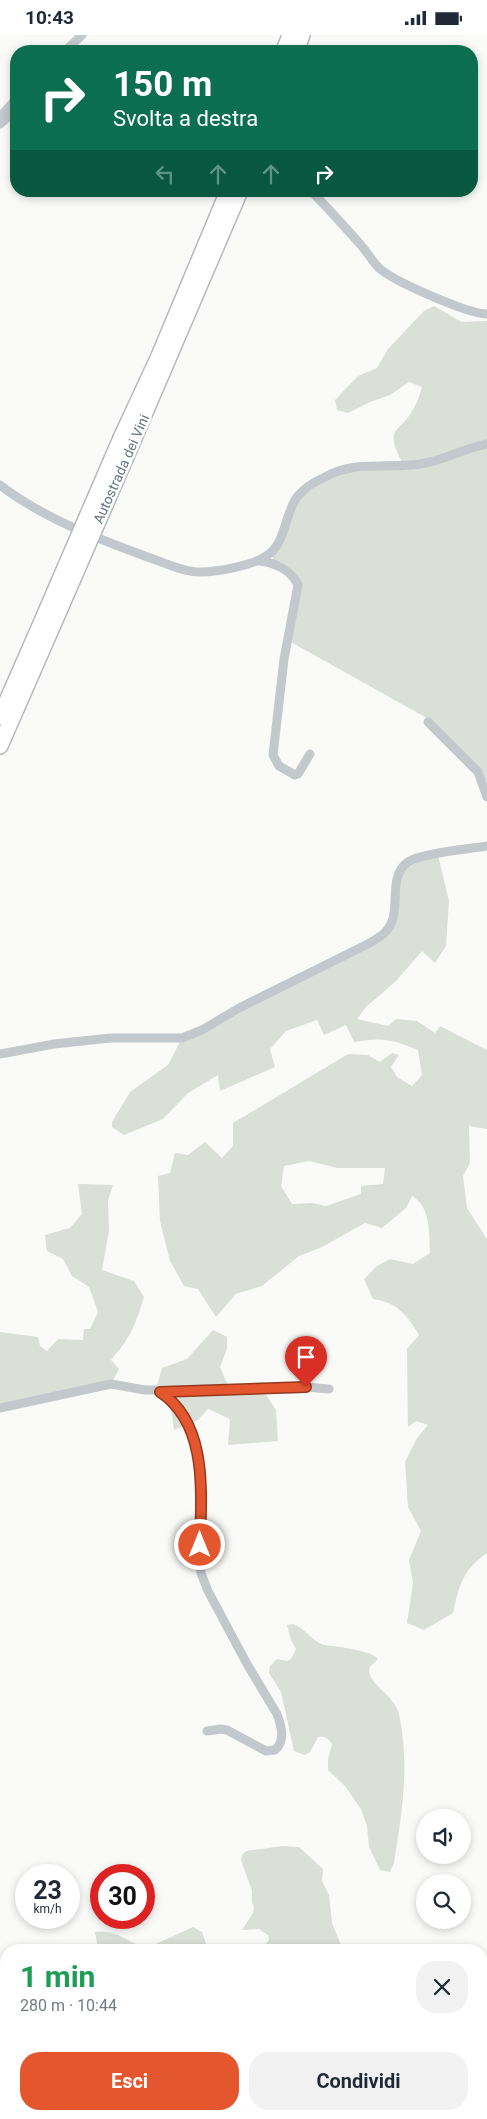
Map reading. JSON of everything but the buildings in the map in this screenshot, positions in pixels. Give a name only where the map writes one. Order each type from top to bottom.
[{"type":"highway","name":"Autostrada dei Vini","points":[[126,441],[159,356],[225,197]]},
{"type":"highway","name":"Autostrada dei Vini","points":[[0,746],[48,623],[126,441],[237,197]]},
{"type":"highway","name":"Autostrada dei Vini","points":[[0,717],[48,623]]},
{"type":"street","points":[[71,45],[82,35]]},
{"type":"street","points":[[0,117],[10,106]]},
{"type":"street","points":[[0,124],[10,115]]},
{"type":"street","points":[[317,197],[335,215],[379,268],[453,306],[479,314],[487,314]]},
{"type":"street","points":[[260,561],[272,553],[278,543],[297,497],[304,490],[326,476],[346,469],[426,463],[469,448],[487,444]]},
{"type":"street","points":[[0,485],[39,510],[112,544],[186,570],[201,572],[260,561],[272,562],[295,579],[298,585],[284,659],[273,755],[279,766],[295,775],[298,774],[310,754]]},
{"type":"street","points":[[428,722],[478,772],[487,797]]},
{"type":"street","points":[[0,1054],[54,1044],[110,1037],[182,1038],[202,1030],[240,1008],[368,944],[388,930],[395,910],[398,875],[407,863],[422,857],[487,846]]},
{"type":"street","points":[[0,1408],[111,1384],[160,1392],[306,1387],[329,1389]]},
{"type":"street","points":[[160,1392],[174,1406],[195,1440],[199,1460],[200,1559],[208,1591],[247,1664],[277,1714],[282,1730],[281,1743],[275,1750],[266,1751],[227,1731],[221,1729],[207,1731]]},
{"type":"shaded area","points":[[434,306],[462,322],[487,321],[487,797],[478,772],[425,717],[289,641],[300,585],[273,560],[272,553],[297,498],[326,476],[403,464],[394,442],[394,436],[410,415],[422,387],[409,382],[390,395],[348,413],[337,410],[335,400],[358,376],[377,368],[388,349],[424,311]]},
{"type":"shaded area","points":[[438,855],[449,901],[446,946],[435,963],[422,951],[396,981],[366,1007],[357,1019],[388,1026],[396,1019],[417,1021],[435,1033],[440,1026],[487,1050],[487,1129],[469,1126],[470,1163],[463,1176],[467,1208],[487,1239],[487,1553],[472,1565],[463,1579],[457,1594],[453,1613],[424,1630],[407,1623],[413,1583],[409,1560],[421,1531],[408,1507],[405,1462],[417,1438],[428,1425],[416,1421],[408,1427],[407,1349],[419,1335],[406,1316],[395,1306],[373,1299],[364,1279],[377,1266],[390,1259],[413,1264],[430,1253],[428,1221],[423,1207],[412,1196],[406,1208],[382,1228],[365,1223],[322,1247],[299,1256],[262,1286],[236,1294],[216,1317],[198,1289],[184,1286],[170,1261],[160,1221],[158,1176],[170,1173],[175,1153],[188,1155],[205,1142],[222,1158],[233,1146],[233,1123],[348,1054],[368,1055],[380,1062],[392,1053],[399,1055],[391,1067],[397,1077],[412,1086],[422,1075],[418,1050],[401,1043],[386,1040],[354,1042],[346,1025],[324,1035],[317,1020],[286,1031],[270,1049],[275,1067],[220,1091],[218,1075],[188,1093],[163,1119],[124,1135],[112,1127],[112,1122],[130,1092],[168,1065],[182,1038],[388,930],[398,875],[407,863]],"holes":[[[309,1161],[337,1168],[385,1168],[383,1184],[361,1186],[361,1194],[326,1206],[312,1203],[292,1204],[281,1186],[284,1166]]]},
{"type":"shaded area","points":[[78,1184],[113,1185],[108,1200],[109,1231],[102,1270],[134,1281],[144,1297],[138,1316],[132,1331],[111,1360],[119,1369],[111,1384],[10,1405],[0,1403],[0,1332],[38,1337],[40,1346],[47,1351],[58,1339],[83,1340],[84,1329],[90,1329],[98,1312],[89,1287],[72,1276],[63,1259],[47,1251],[45,1235],[70,1228],[82,1214]]},
{"type":"shaded area","points":[[213,1330],[227,1337],[227,1349],[220,1367],[229,1388],[266,1395],[276,1410],[278,1441],[228,1445],[230,1419],[208,1409],[198,1420],[174,1430],[170,1398],[156,1390],[162,1368],[187,1359]]},
{"type":"shaded area","points":[[293,1624],[321,1644],[362,1651],[378,1659],[370,1667],[370,1676],[390,1698],[397,1709],[404,1752],[402,1807],[394,1863],[390,1872],[380,1870],[369,1847],[367,1826],[361,1809],[345,1786],[328,1770],[331,1742],[324,1737],[318,1737],[310,1752],[305,1755],[294,1751],[281,1692],[269,1673],[270,1666],[277,1659],[287,1661],[291,1659],[296,1649],[291,1640],[287,1625]]},
{"type":"shaded area","points":[[282,1846],[299,1847],[323,1869],[322,1881],[329,1895],[332,1923],[341,1944],[266,1944],[269,1940],[268,1935],[259,1929],[242,1930],[253,1913],[254,1907],[252,1891],[241,1860],[242,1855],[246,1851]]},
{"type":"shaded area","points":[[193,1927],[202,1932],[206,1944],[156,1944]]},
{"type":"shaded area","points":[[95,1932],[112,1933],[135,1944],[98,1944]]},
{"type":"route","points":[[200,1545],[199,1460],[195,1440],[178,1410],[160,1392],[306,1387]]}]
